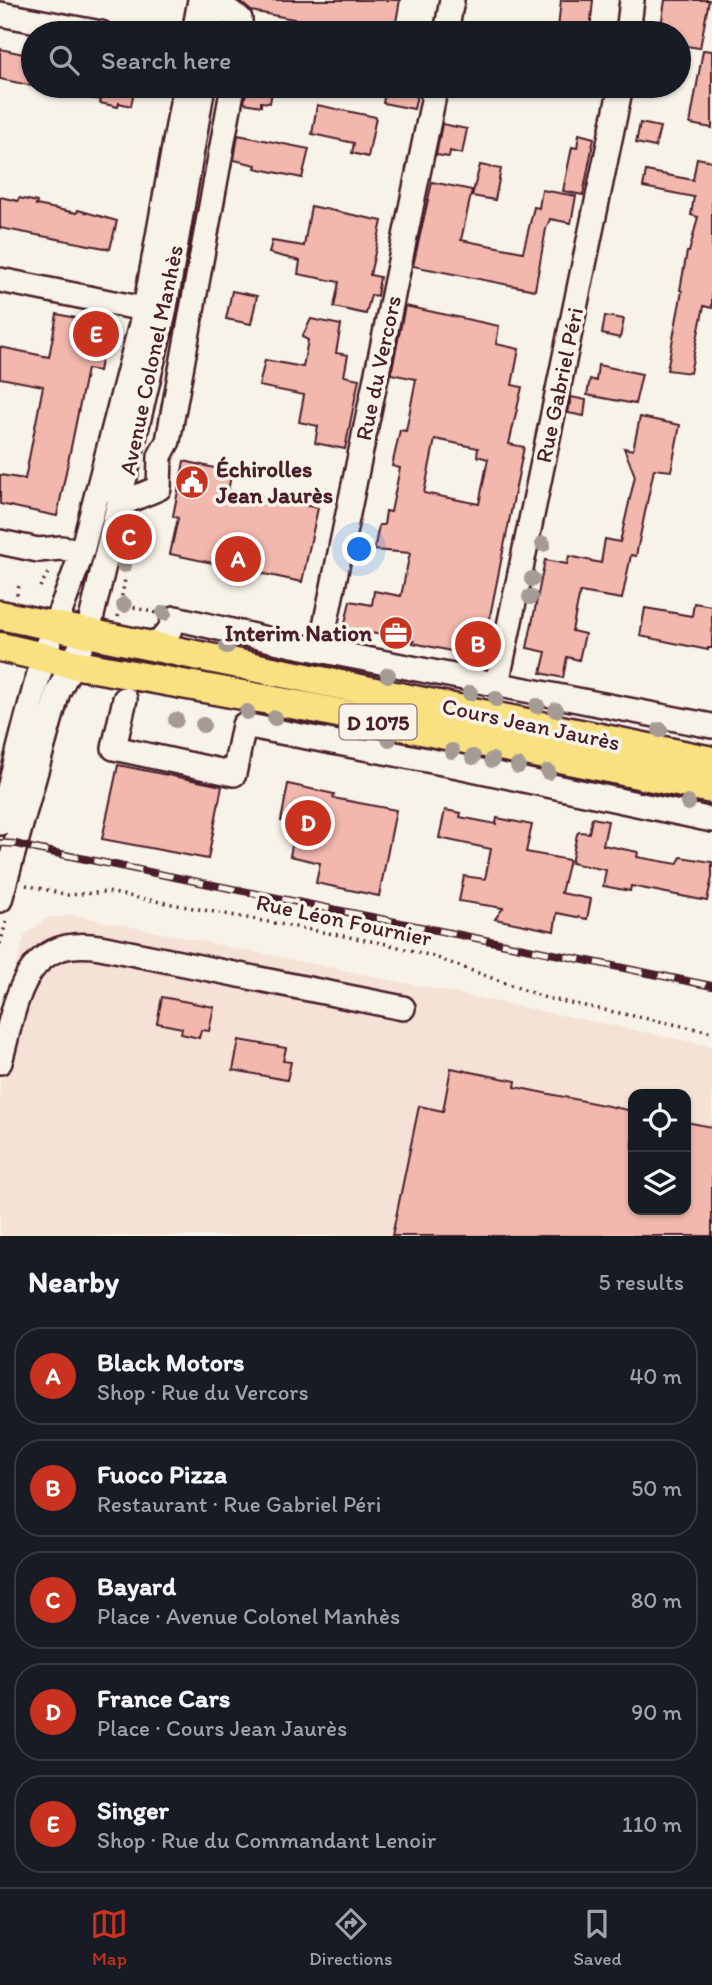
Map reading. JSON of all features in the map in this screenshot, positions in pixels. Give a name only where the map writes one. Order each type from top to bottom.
[{"type":"main road","name":"Cours Jean Jaurès","points":[[0,615],[712,761]]},
{"type":"main road","name":"Cours Jean Jaurès","points":[[0,647],[73,664],[308,707],[712,789]]},
{"type":"street","points":[[448,21],[452,0]]},
{"type":"street","points":[[629,21],[632,0]]},
{"type":"street","points":[[201,21],[212,1]]},
{"type":"street","points":[[212,1],[212,21]]},
{"type":"street","points":[[212,1],[240,21]]},
{"type":"street","points":[[0,14],[37,21]]},
{"type":"street","name":"Avenue Colonel Manhès","points":[[0,823],[43,658],[82,551],[126,378],[155,311],[183,98]]},
{"type":"street","name":"Avenue Colonel Manhès","points":[[1,892],[58,692],[88,632],[121,497],[155,311],[200,98]]},
{"type":"street","points":[[126,378],[130,407],[111,481],[113,492],[130,500],[159,488],[160,456],[168,441],[231,98]]},
{"type":"street","name":"Rue du Vercors","points":[[320,650],[434,98]]},
{"type":"street","name":"Rue Gabriel Péri","points":[[497,684],[619,98]]},
{"type":"street","points":[[0,280],[155,311]]},
{"type":"street","points":[[0,542],[38,550],[61,548],[82,551]]},
{"type":"street","points":[[156,646],[169,631],[175,618]]},
{"type":"street","name":"Cours Jean Jaurès","points":[[175,618],[293,645],[712,726]]},
{"type":"street","points":[[268,670],[293,645]]},
{"type":"street","points":[[125,699],[114,748],[234,774],[244,725],[329,740],[712,820]]},
{"type":"street","points":[[308,707],[329,740]]},
{"type":"street","points":[[0,1062],[23,982],[34,965],[49,953],[68,946],[84,944],[403,1008]]},
{"type":"path","points":[[96,597],[175,618]]},
{"type":"path","name":"Rue Léon Fournier","points":[[1,892],[24,885],[68,895],[107,892],[387,943],[432,956],[546,998],[712,1032]]},
{"type":"shaded area","points":[[74,915],[712,1046],[712,1236],[0,1236],[0,1018],[25,935],[47,918]]},
{"type":"building","points":[[238,0],[400,0],[396,21],[304,21],[251,11]]},
{"type":"building","points":[[561,0],[593,0],[591,21],[559,21]]},
{"type":"building","points":[[665,0],[709,0],[700,48],[691,47],[691,21],[662,21]]},
{"type":"building","points":[[0,49],[21,53],[21,83],[0,79]]},
{"type":"building","points":[[703,50],[712,51],[712,128],[690,124]]},
{"type":"building","points":[[92,98],[133,98],[131,106],[119,103],[118,107],[100,103],[101,100]]},
{"type":"building","points":[[245,98],[271,98],[270,103],[261,102],[261,106],[244,103]]},
{"type":"building","points":[[384,98],[416,98],[414,109],[383,103]]},
{"type":"building","points":[[317,105],[376,117],[368,157],[352,153],[354,143],[312,134]]},
{"type":"building","points":[[640,123],[660,127],[655,147],[636,143]]},
{"type":"building","points":[[442,124],[467,129],[462,154],[450,151],[449,157],[436,155]]},
{"type":"building","points":[[579,134],[594,138],[583,195],[563,191],[572,147],[577,148]]},
{"type":"building","points":[[238,135],[309,149],[302,178],[255,168],[256,165],[234,160]]},
{"type":"building","points":[[697,158],[712,161],[712,308],[704,306],[690,373],[667,370],[687,252],[698,217],[691,215],[694,197],[643,187],[646,171],[693,180]]},
{"type":"building","points":[[480,165],[501,169],[495,200],[472,196]]},
{"type":"building","points":[[432,182],[472,190],[461,240],[523,252],[534,207],[539,208],[542,190],[576,196],[571,223],[550,219],[535,290],[413,266]]},
{"type":"building","points":[[0,197],[18,201],[19,198],[37,202],[36,205],[77,213],[78,210],[117,221],[110,249],[0,228]]},
{"type":"building","points":[[311,206],[382,221],[370,275],[380,277],[377,296],[371,295],[366,314],[334,307],[339,282],[298,274],[300,261],[269,253],[272,241],[304,246]]},
{"type":"building","points":[[232,291],[257,296],[251,324],[226,319]]},
{"type":"building","points":[[405,306],[499,326],[496,344],[519,349],[512,385],[522,387],[509,444],[524,447],[484,646],[470,655],[344,628],[350,601],[372,605],[374,591],[401,596],[410,553],[374,550],[379,525],[384,525],[386,511],[391,512],[400,468],[392,466],[400,430],[406,431],[416,379],[391,374]],"holes":[[[435,439],[478,448],[477,456],[488,459],[479,504],[424,493]]]},
{"type":"building","points":[[57,314],[108,325],[99,371],[87,369],[57,516],[0,504],[0,475],[25,479],[43,386],[0,378],[0,347],[49,357]]},
{"type":"building","points":[[605,316],[624,319],[620,338],[602,334]]},
{"type":"building","points":[[311,319],[341,325],[336,353],[348,355],[344,376],[359,379],[345,449],[315,443],[318,426],[299,422],[304,395],[259,386],[265,360],[303,367],[308,340],[302,337]]},
{"type":"building","points":[[598,365],[642,374],[635,404],[587,395],[590,379],[596,381]]},
{"type":"building","points":[[571,397],[586,400],[584,416],[568,413]]},
{"type":"building","points":[[640,417],[680,425],[671,471],[654,469],[636,556],[631,555],[622,599],[580,592],[572,631],[585,634],[579,660],[567,657],[563,678],[541,673],[546,652],[527,648],[545,560],[567,564],[569,556],[601,563],[605,539],[620,542],[635,476],[624,448],[633,450]]},
{"type":"building","points":[[184,461],[232,472],[228,490],[318,508],[302,582],[170,554],[178,518],[173,516]]},
{"type":"building","points":[[694,603],[712,606],[712,648],[708,650],[640,636],[645,608],[692,616]]},
{"type":"building","points":[[118,765],[222,786],[208,859],[102,839]]},
{"type":"building","points":[[288,784],[334,794],[333,798],[396,810],[379,896],[316,883],[320,863],[290,856],[296,824],[281,821]]},
{"type":"building","points":[[445,810],[461,813],[460,817],[496,824],[497,818],[532,825],[526,852],[569,860],[561,893],[591,899],[587,919],[557,913],[554,931],[495,919],[503,908],[459,901],[464,876],[485,879],[491,849],[439,838]]},
{"type":"building","points":[[592,818],[608,821],[603,845],[638,852],[637,857],[677,864],[681,857],[712,862],[707,901],[631,886],[630,891],[603,886],[606,870],[571,863],[577,834],[589,833]]},
{"type":"building","points":[[162,997],[214,1007],[209,1031],[201,1030],[199,1038],[181,1034],[182,1028],[157,1023]]},
{"type":"building","points":[[239,1040],[286,1048],[283,1061],[291,1062],[287,1080],[233,1070]]},
{"type":"building","points":[[451,1068],[516,1081],[515,1087],[628,1110],[628,1215],[691,1215],[691,1123],[712,1127],[712,1236],[392,1236],[419,1106],[443,1111]]},
{"type":"railway","points":[[0,843],[17,844],[712,986]]},
{"type":"place","name":"Singer","points":[[96,334]]},
{"type":"place","name":"Échirolles Jean Jaurès","points":[[192,482]]},
{"type":"place","name":"Bayard","points":[[129,537]]},
{"type":"place","name":"Black Motors","points":[[238,559]]},
{"type":"place","name":"Interim Nation","points":[[396,633]]},
{"type":"place","name":"Fuoco Pizza","points":[[478,644]]},
{"type":"place","name":"France Cars","points":[[308,823]]}]
